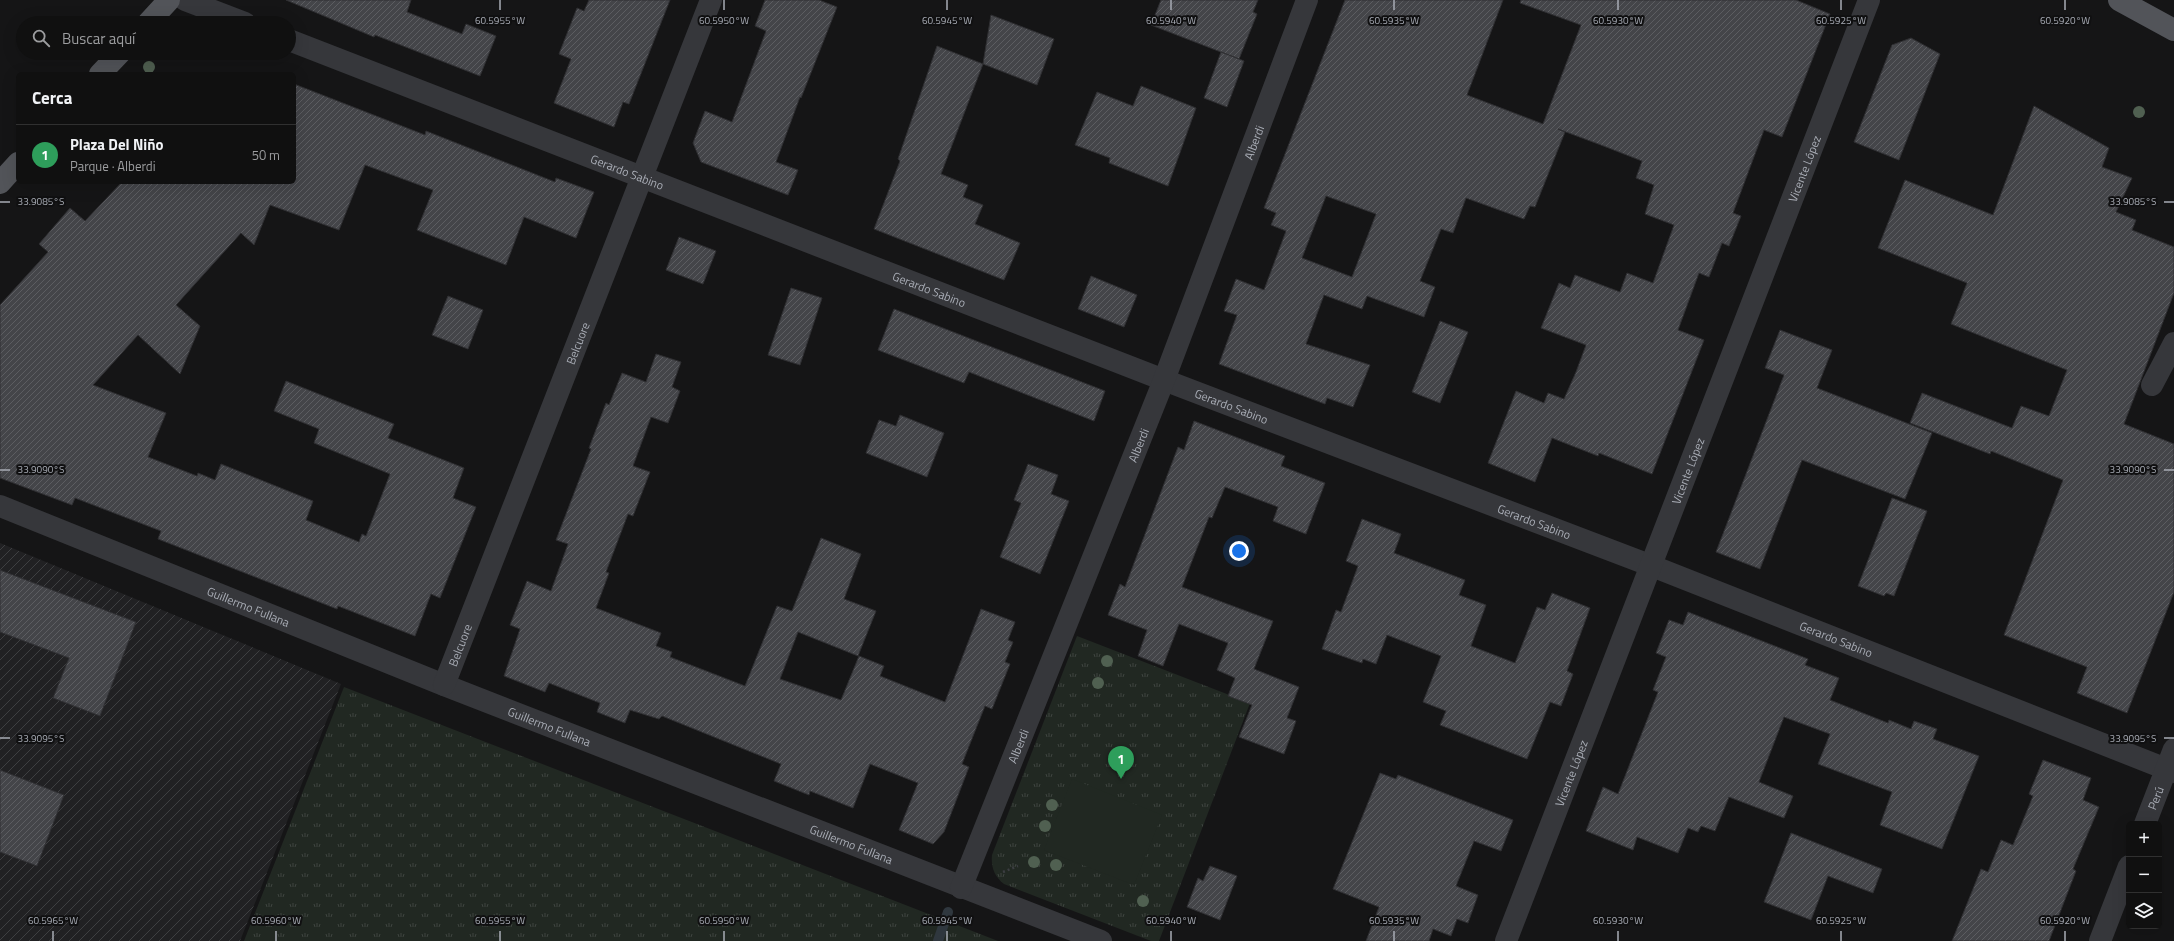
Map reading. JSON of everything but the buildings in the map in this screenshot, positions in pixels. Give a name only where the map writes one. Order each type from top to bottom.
[{"type":"main road","points":[[154,16],[169,0]]},
{"type":"main road","points":[[2119,0],[2174,30]]},
{"type":"main road","points":[[102,72],[113,60]]},
{"type":"main road","points":[[0,183],[16,165]]},
{"type":"street","points":[[185,0],[227,16]]},
{"type":"street","name":"Belcuore","points":[[444,686],[711,0]]},
{"type":"street","name":"Alberdi","points":[[961,888],[1164,380],[1308,0]]},
{"type":"street","name":"Vicente López","points":[[1506,941],[1652,566],[1869,0]]},
{"type":"street","name":"Gerardo Sabino","points":[[296,43],[1164,380],[1652,566],[2170,771]]},
{"type":"street","points":[[2152,385],[2174,343]]},
{"type":"street","name":"Guillermo Fullana","points":[[0,506],[444,686],[961,888],[1101,941]]},
{"type":"street","name":"Perú","points":[[2146,821],[2170,771],[2174,749]]},
{"type":"street","points":[[2100,941],[2126,874]]},
{"type":"shaded area","points":[[0,543],[341,684],[240,941],[0,941]]},
{"type":"green space","points":[[1077,636],[1250,703],[1159,941],[1151,941],[1004,884],[998,878],[993,867],[992,855]]},
{"type":"green space","points":[[344,687],[998,941],[244,941]]},
{"type":"green space","points":[[1072,779],[1162,815],[1134,885],[1044,850]]},
{"type":"waterway","points":[[938,941],[948,912]]},
{"type":"place","name":"Plaza Del Niño","points":[[1121,779]]}]
